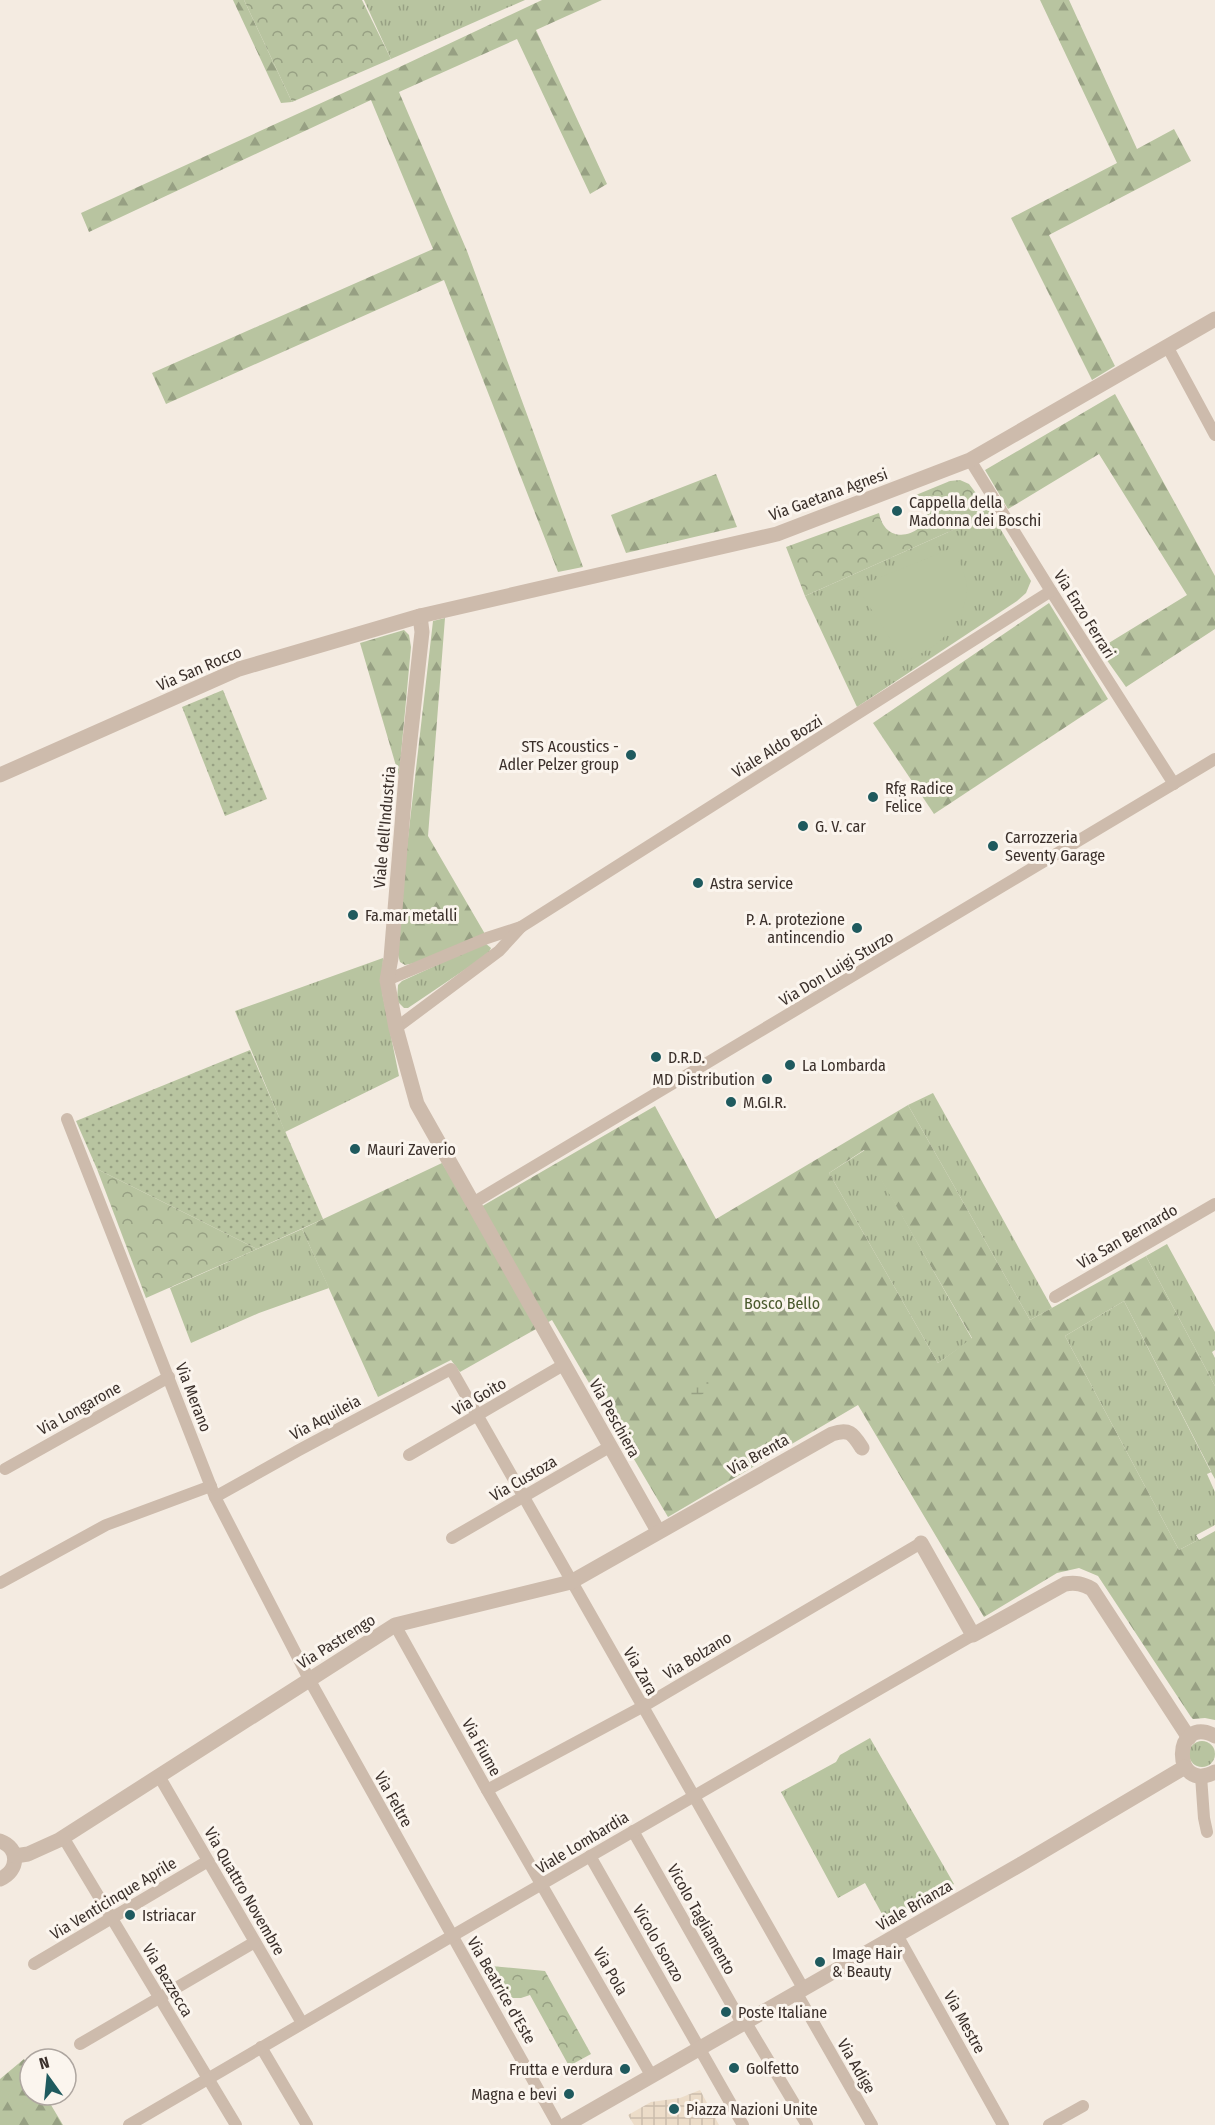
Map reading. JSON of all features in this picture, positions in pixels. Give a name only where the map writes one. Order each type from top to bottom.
[{"type":"street","name":"Via Gaetana Agnesi","points":[[420,616],[777,534],[970,460],[1215,319]]},
{"type":"street","points":[[1167,346],[1215,435]]},
{"type":"street","name":"Via Enzo Ferrari","points":[[970,460],[1174,784]]},
{"type":"street","name":"Viale Aldo Bozzi","points":[[387,980],[487,938],[521,927],[1051,591]]},
{"type":"street","name":"Via San Rocco","points":[[0,775],[239,669],[420,616]]},
{"type":"street","name":"Viale dell'Industria","points":[[420,616],[422,632],[387,980],[396,1028],[417,1104],[541,1322]]},
{"type":"street","name":"Via Don Luigi Sturzo","points":[[473,1203],[1215,759]]},
{"type":"street","name":"Viale Aldo Bozzi","points":[[396,1028],[499,951],[521,927]]},
{"type":"street","name":"Via Merano","points":[[68,1119],[213,1492],[309,1679]]},
{"type":"street","name":"Via San Bernardo","points":[[1055,1297],[1215,1204]]},
{"type":"street","name":"Via Peschiera","points":[[541,1322],[611,1446],[663,1528]]},
{"type":"street","name":"Via Goito","points":[[409,1455],[565,1365]]},
{"type":"street","name":"Via Zara","points":[[451,1369],[800,1990]]},
{"type":"street","name":"Via Aquileia","points":[[0,1583],[106,1525],[213,1492],[451,1369]]},
{"type":"street","name":"Via Longarone","points":[[2,1467],[169,1377]]},
{"type":"street","name":"Via Brenta","points":[[663,1528],[832,1434],[842,1430],[854,1435],[862,1448]]},
{"type":"street","name":"Via Custoza","points":[[452,1538],[611,1446]]},
{"type":"street","name":"Via Pastrengo","points":[[9,1868],[63,1837],[395,1625],[571,1582],[663,1528]]},
{"type":"street","points":[[921,1543],[973,1635],[1058,1587],[1073,1583],[1092,1589],[1189,1738]]},
{"type":"street","name":"Via Bolzano","points":[[487,1790],[642,1707],[921,1543]]},
{"type":"street","name":"Via Fiume","points":[[395,1625],[542,1885]]},
{"type":"street","name":"Viale Lombardia","points":[[129,2125],[973,1635]]},
{"type":"street","name":"Via Feltre","points":[[309,1679],[452,1936]]},
{"type":"street","points":[[1208,1832],[1204,1818],[1208,1774],[1194,1774],[1185,1767],[1182,1761],[1182,1749],[1189,1738],[1200,1732],[1206,1732],[1215,1737]]},
{"type":"street","name":"Viale Brianza","points":[[566,2125],[1185,1767]]},
{"type":"street","name":"Via Quattro Novembre","points":[[159,1776],[302,2023]]},
{"type":"street","name":"Vicolo Tagliamento","points":[[633,1831],[743,2022],[807,2125]]},
{"type":"street","name":"Via Bezzecca","points":[[63,1837],[236,2125]]},
{"type":"street","points":[[1,1840],[12,1849],[9,1868]]},
{"type":"street","name":"Vicolo Isonzo","points":[[590,1856],[743,2125]]},
{"type":"street","name":"Via Venticinque Aprile","points":[[34,1964],[208,1861]]},
{"type":"street","name":"Via Pola","points":[[542,1885],[651,2074]]},
{"type":"street","name":"Via Mestre","points":[[897,1935],[1003,2125]]},
{"type":"street","name":"Via Beatrice d'Este","points":[[452,1936],[558,2125]]},
{"type":"street","points":[[80,2044],[255,1942]]},
{"type":"street","name":"Via Adige","points":[[800,1990],[872,2125]]},
{"type":"street","points":[[261,2047],[308,2125]]},
{"type":"street","points":[[1050,2125],[1083,2106]]},
{"type":"green space","points":[[233,0],[244,0],[292,102],[281,103]]},
{"type":"green space","points":[[244,0],[362,0],[391,59],[292,102]]},
{"type":"green space","points":[[364,0],[525,0],[391,59]]},
{"type":"green space","points":[[542,0],[602,0],[536,30],[607,184],[590,194],[517,39],[399,92],[467,251],[583,567],[558,572],[444,280],[166,404],[152,373],[433,249],[371,100],[89,232],[81,213]]},
{"type":"green space","points":[[1040,0],[1069,0],[1137,149],[1174,129],[1191,161],[1049,235],[1115,366],[1092,380],[1011,218],[1117,163]]},
{"type":"green space","points":[[1115,394],[1215,576],[1215,629],[1126,687],[1099,649],[1187,595],[1099,454],[1008,509],[985,470]]},
{"type":"green space","points":[[716,474],[737,527],[626,553],[611,515]]},
{"type":"green space","points":[[960,480],[969,484],[991,513],[805,596],[786,547],[879,513],[885,527],[894,533],[904,535],[922,525],[926,516],[925,505],[916,495],[950,481]]},
{"type":"green space","points":[[991,513],[1031,581],[1026,593],[857,707],[805,596]]},
{"type":"green space","points":[[952,548],[966,582],[967,594],[963,608],[944,637],[931,648],[905,662],[857,587]]},
{"type":"green space","points":[[1049,603],[1108,699],[934,814],[873,723]]},
{"type":"green space","points":[[445,618],[428,836],[485,934],[405,965],[400,962],[398,955],[398,925],[433,621]]},
{"type":"green space","points":[[404,630],[409,635],[411,647],[399,776],[360,643]]},
{"type":"green space","points":[[223,690],[267,799],[225,816],[182,707]]},
{"type":"green space","points":[[485,943],[491,948],[488,954],[408,1008],[404,1008],[397,1001],[398,985],[402,981]]},
{"type":"green space","points":[[383,958],[382,992],[399,1076],[285,1132],[235,1011]]},
{"type":"green space","points":[[250,1050],[323,1219],[257,1249],[97,1169],[76,1121]]},
{"type":"green space","points":[[933,1093],[1052,1308],[1030,1320],[908,1105]]},
{"type":"green space","name":"Bosco Bello","points":[[908,1105],[1030,1320],[1146,1256],[1215,1386],[1215,1479],[1211,1472],[1207,1474],[1211,1471],[1124,1301],[1065,1336],[1179,1550],[1198,1540],[1195,1535],[1215,1525],[1196,1535],[1199,1540],[1215,1531],[1215,1720],[1191,1717],[1098,1576],[1079,1568],[1057,1573],[984,1617],[858,1405],[668,1517],[552,1320],[460,1372],[451,1360],[378,1397],[302,1229],[442,1163],[472,1212],[655,1106],[716,1219]],"holes":[[[864,1150],[972,1338],[938,1363],[829,1173]]]},
{"type":"green space","points":[[865,1150],[972,1339],[938,1363],[829,1173]]},
{"type":"green space","points":[[97,1169],[257,1249],[146,1298]]},
{"type":"green space","points":[[302,1229],[329,1288],[259,1313],[191,1343],[170,1288]]},
{"type":"green space","points":[[1167,1244],[1215,1332],[1215,1350],[1212,1352],[1215,1358],[1215,1386],[1146,1256]]},
{"type":"green space","points":[[1124,1301],[1211,1472],[1207,1474],[1215,1492],[1215,1525],[1196,1535],[1198,1540],[1179,1550],[1065,1336]]},
{"type":"green space","points":[[698,1375],[708,1380],[709,1390],[695,1399],[690,1398],[690,1385]]},
{"type":"green space","points":[[870,1738],[954,1884],[887,1923],[865,1883],[838,1898],[781,1792],[836,1762],[840,1755]]},
{"type":"green space","points":[[1202,1741],[1211,1745],[1215,1754],[1211,1763],[1202,1767],[1193,1763],[1189,1754],[1193,1745]]},
{"type":"green space","points":[[491,1966],[545,1971],[591,2054],[569,2066],[530,1995],[521,1998],[501,1998],[489,1976]]},
{"type":"green space","points":[[18,2064],[18,2107],[52,2107],[63,2125],[0,2125],[0,2079]]},
{"type":"shaded area","name":"Piazza Nazioni Unite","points":[[700,2090],[719,2125],[634,2125],[628,2115],[651,2102],[680,2098]]},
{"type":"place","name":"Cappella della Madonna dei Boschi","points":[[897,511]]},
{"type":"place","name":"STS Acoustics - Adler Pelzer group","points":[[631,755]]},
{"type":"place","name":"Rfg Radice Felice","points":[[873,797]]},
{"type":"place","name":"G. V. car","points":[[803,826]]},
{"type":"place","name":"Carrozzeria Seventy Garage","points":[[993,846]]},
{"type":"place","name":"Astra service","points":[[698,883]]},
{"type":"place","name":"Fa.mar metalli","points":[[353,915]]},
{"type":"place","name":"P. A. protezione antincendio","points":[[857,928]]},
{"type":"place","name":"D.R.D.","points":[[656,1057]]},
{"type":"place","name":"La Lombarda","points":[[790,1065]]},
{"type":"place","name":"MD Distribution","points":[[767,1079]]},
{"type":"place","name":"M.GI.R.","points":[[731,1102]]},
{"type":"place","name":"Mauri Zaverio","points":[[355,1149]]},
{"type":"place","name":"Istriacar","points":[[130,1915]]},
{"type":"place","name":"Image Hair & Beauty","points":[[820,1962]]},
{"type":"place","name":"Poste Italiane","points":[[726,2012]]},
{"type":"place","name":"Golfetto","points":[[734,2068]]},
{"type":"place","name":"Frutta e verdura","points":[[625,2069]]},
{"type":"place","name":"Magna e bevi","points":[[569,2094]]},
{"type":"place","name":"Piazza Nazioni Unite","points":[[674,2109]]}]
